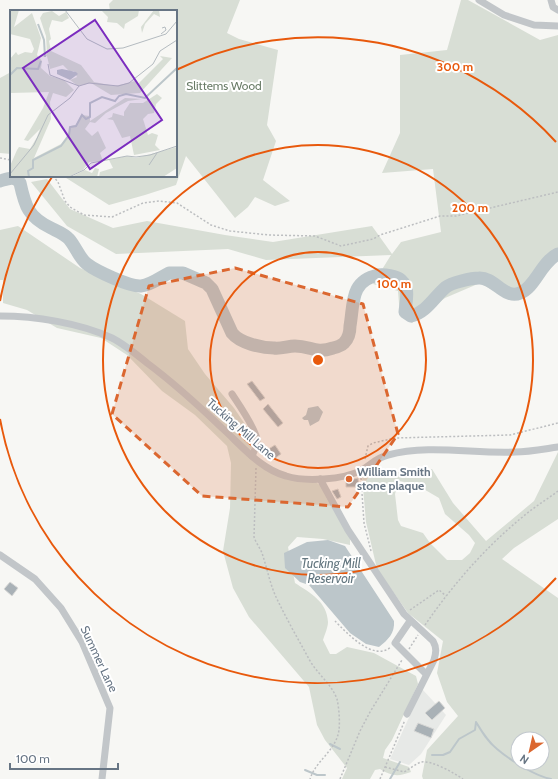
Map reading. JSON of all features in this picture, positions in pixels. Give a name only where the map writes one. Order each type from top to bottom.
[{"type":"street","points":[[479,0],[504,15],[534,25],[558,26]]},
{"type":"street","points":[[551,0],[553,6],[558,10]]},
{"type":"street","name":"Tucking Mill Lane","points":[[0,316],[40,319],[68,324],[92,330],[113,339],[136,354],[173,383],[254,458],[276,472],[286,476],[320,479],[342,476],[360,471],[373,461],[388,455],[408,452],[431,450],[516,452],[558,447]]},
{"type":"street","points":[[232,394],[254,431],[257,441],[254,458]]},
{"type":"street","points":[[320,479],[348,530],[404,614],[433,641],[436,646],[436,654],[407,714]]},
{"type":"street","name":"Summer Lane","points":[[0,555],[35,579],[61,608],[82,642],[110,708],[102,779]]},
{"type":"street","points":[[410,621],[395,643],[426,674]]},
{"type":"path","points":[[0,158],[10,160]]},
{"type":"path","points":[[54,177],[58,182],[65,201],[70,207],[84,215],[112,216],[143,203],[159,201],[177,203],[211,226],[230,231],[269,235],[314,236],[341,246],[373,239],[380,235],[440,216],[456,216],[558,192]]},
{"type":"path","points":[[254,458],[254,537],[256,544],[261,551],[275,596],[310,662],[329,684],[337,700],[339,731],[333,748],[320,762],[312,773],[310,779]]},
{"type":"path","points":[[360,471],[364,523],[371,552]]},
{"type":"path","points":[[436,609],[469,568],[502,535],[531,510],[558,491]]},
{"type":"path","points":[[409,611],[439,590],[446,596]]},
{"type":"path","points":[[335,621],[353,638],[370,648],[381,652],[386,651],[395,643]]},
{"type":"path","points":[[340,779],[360,731],[385,688]]},
{"type":"path","points":[[380,779],[407,714]]},
{"type":"path","points":[[385,767],[394,768],[404,772],[410,770],[420,762],[427,762],[463,779]]},
{"type":"highlighted area","points":[[235,268],[363,304],[398,434],[348,507],[202,496],[112,414],[149,286]]},
{"type":"shaded area","points":[[422,689],[446,715],[421,754],[409,765],[390,759]]},
{"type":"green space","name":"Slittems Wood","points":[[113,0],[240,0],[227,33],[239,39],[278,50],[267,125],[276,141],[263,180],[290,201],[275,206],[255,197],[248,207],[235,218],[186,156],[176,185],[109,205],[65,177],[177,177],[177,10],[110,10],[109,4]]},
{"type":"green space","points":[[461,0],[468,0],[540,40],[558,35],[558,260],[528,293],[510,300],[480,283],[445,298],[412,323],[400,316],[398,291],[373,284],[391,255],[266,260],[228,249],[116,254],[67,226],[31,182],[47,179],[70,209],[113,228],[147,221],[273,242],[372,226],[392,254],[401,242],[441,232],[433,169],[382,173],[400,133],[400,55],[447,50]]},
{"type":"green space","points":[[10,73],[10,154],[0,153],[0,78]]},
{"type":"green space","points":[[18,226],[80,268],[141,294],[185,321],[188,349],[205,374],[234,408],[253,436],[252,447],[248,455],[260,465],[316,482],[322,487],[350,538],[350,545],[323,539],[297,537],[288,547],[295,583],[317,598],[325,608],[328,622],[323,640],[330,654],[336,654],[347,647],[374,653],[416,676],[418,684],[392,740],[385,750],[383,758],[409,767],[411,772],[402,775],[395,775],[380,769],[375,770],[370,779],[342,779],[347,768],[325,740],[317,725],[309,687],[249,617],[233,588],[223,551],[230,508],[231,463],[227,446],[195,415],[162,391],[127,355],[101,338],[57,328],[27,310],[3,303],[3,280],[0,280],[0,230]]},
{"type":"green space","points":[[558,452],[558,519],[514,548],[502,559],[558,598],[558,779],[423,779],[422,776],[427,750],[458,716],[447,702],[437,673],[443,641],[408,613],[377,569],[366,522],[362,476],[432,469],[453,503],[486,541],[534,501]],"holes":[[[399,481],[415,484],[439,498],[445,514],[469,535],[475,543],[470,553],[462,560],[447,560],[430,543],[423,533],[401,526],[398,520],[395,494]]]},
{"type":"water","points":[[318,406],[323,412],[319,421],[310,426],[308,420],[304,420],[302,418],[306,415],[308,408]]},
{"type":"water","name":"Tucking Mill Reservoir","points":[[328,540],[345,546],[394,621],[392,633],[379,647],[366,644],[350,633],[309,585],[300,582],[285,568],[284,553],[307,542]]},
{"type":"building","points":[[252,381],[265,398],[260,401],[247,384]]},
{"type":"building","points":[[268,404],[283,423],[278,427],[263,409]]},
{"type":"building","points":[[275,445],[281,454],[274,459],[267,450]]},
{"type":"building","points":[[358,478],[359,487],[346,487],[346,481]]},
{"type":"building","points":[[338,489],[341,497],[337,499],[332,491]]},
{"type":"building","points":[[10,582],[18,588],[12,596],[4,589]]},
{"type":"building","points":[[439,701],[445,708],[432,720],[425,713]]},
{"type":"building","points":[[418,723],[434,729],[431,738],[414,731]]},
{"type":"waterway","points":[[0,181],[11,178],[16,179],[20,183],[26,204],[32,215],[43,224],[67,237],[82,259],[91,267],[113,278],[136,286],[141,286],[156,281],[169,273],[183,273],[206,283],[212,289],[232,333],[240,340],[263,347],[277,348],[300,346],[317,350],[327,350],[342,345],[349,335],[353,301],[358,288],[362,282],[378,275],[393,276],[404,283],[407,295],[405,312],[411,316],[426,308],[446,287],[475,278],[490,281],[509,293],[520,293],[530,286],[547,263],[558,254]]},
{"type":"waterway","points":[[432,755],[443,755],[450,752],[459,739],[475,730],[476,722],[488,740],[502,753],[530,771],[551,779]]},
{"type":"waterway","points":[[330,744],[340,749]]},
{"type":"waterway","points":[[390,779],[400,762]]},
{"type":"waterway","points":[[305,770],[317,775],[325,775]]},
{"type":"place","name":"William Smith stone plaque","points":[[349,479]]}]
